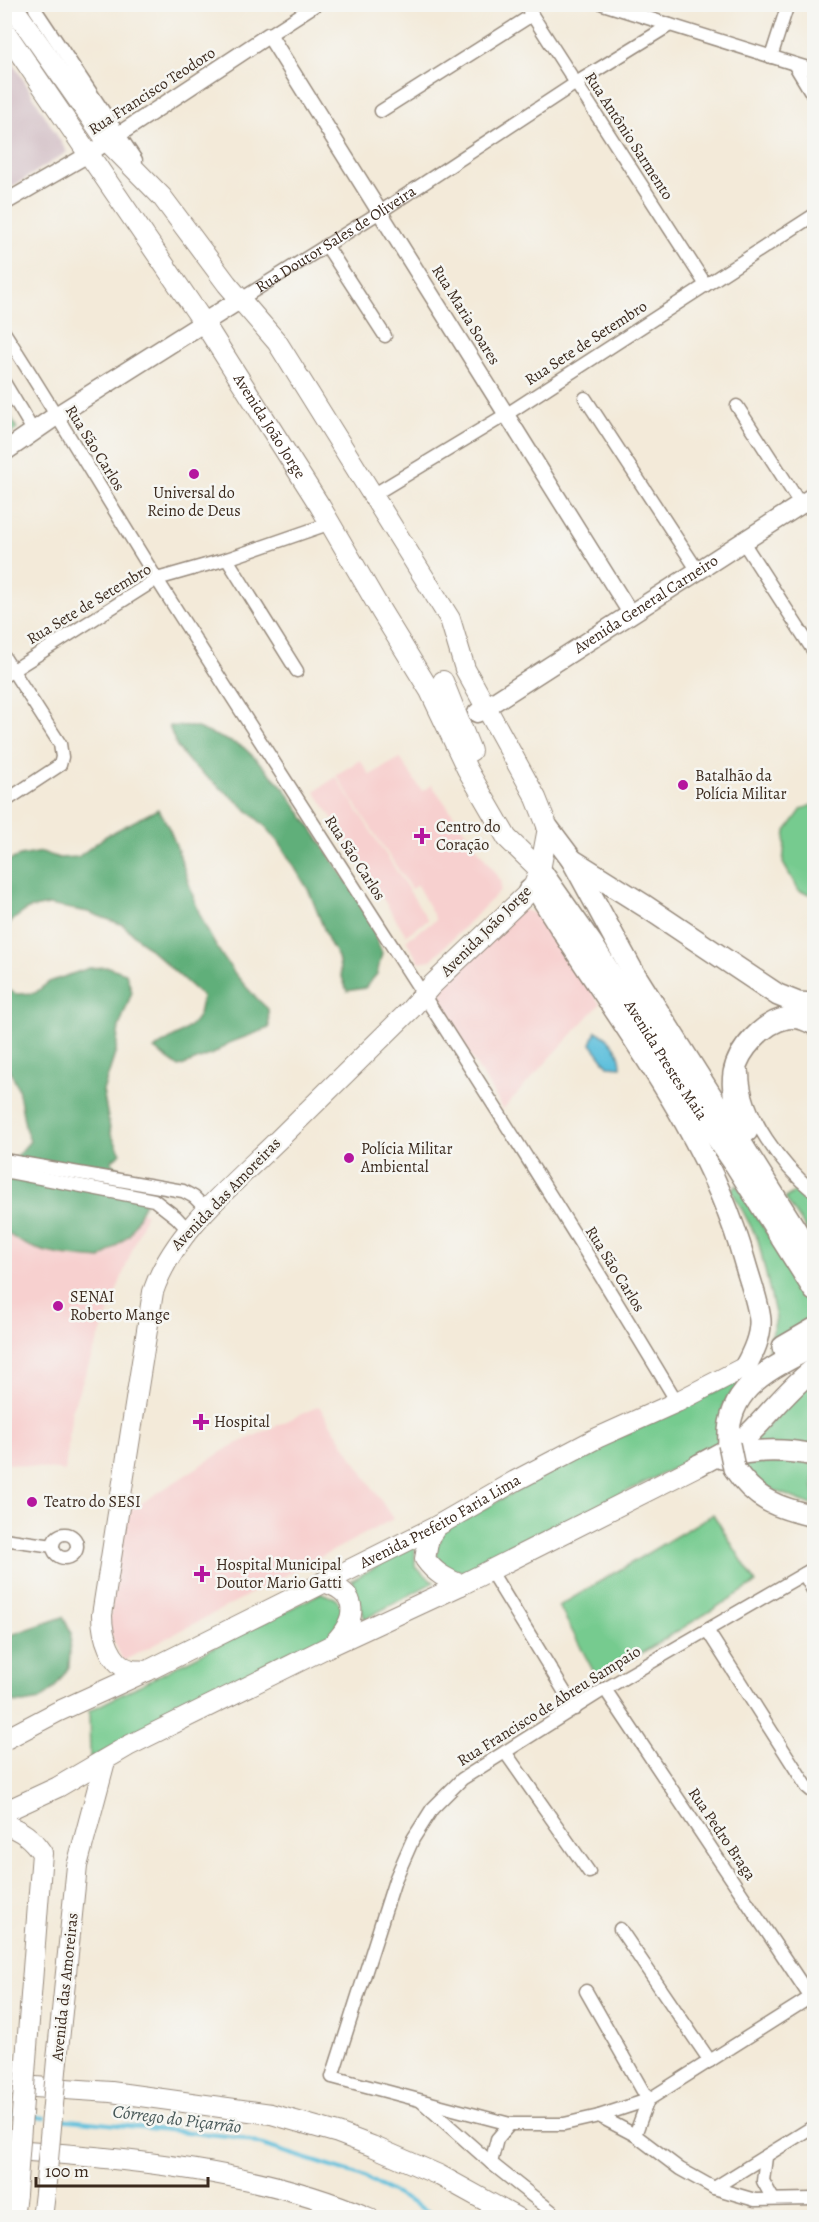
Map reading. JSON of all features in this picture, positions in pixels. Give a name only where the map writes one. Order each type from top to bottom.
[{"type":"highway","points":[[548,828],[572,860],[789,1001],[806,1005],[814,1004]]},
{"type":"highway","name":"Avenida Prestes Maia","points":[[572,860],[632,970],[814,1259]]},
{"type":"highway","name":"Avenida Prestes Maia","points":[[540,870],[592,944],[814,1290]]},
{"type":"highway","points":[[529,891],[535,890],[539,893],[677,1107],[715,1177],[739,1242],[760,1320],[759,1336],[745,1367]]},
{"type":"highway","points":[[762,982],[771,1002],[769,1020],[765,1029]]},
{"type":"highway","points":[[775,1197],[772,1178],[747,1132],[735,1100],[734,1074],[743,1050],[776,1022],[791,1017],[814,1024]]},
{"type":"highway","points":[[745,1367],[814,1329]]},
{"type":"highway","points":[[814,1346],[770,1369],[747,1388],[737,1401],[730,1418],[729,1444],[734,1467],[748,1486],[761,1498],[779,1507],[814,1516]]},
{"type":"highway","points":[[699,1465],[733,1447],[750,1433],[798,1381],[814,1369]]},
{"type":"highway","points":[[699,1465],[740,1452],[792,1450],[814,1455]]},
{"type":"main road","points":[[11,6],[112,138],[162,197],[227,284],[277,342],[450,619],[465,669],[482,710],[536,798],[548,828]]},
{"type":"main road","name":"Avenida João Jorge","points":[[4,30],[89,154],[210,319],[430,691],[467,769],[507,838]]},
{"type":"main road","points":[[210,319],[224,298],[227,284]]},
{"type":"main road","name":"Rua Doutor Sales de Oliveira","points":[[4,452],[56,416],[240,299]]},
{"type":"main road","name":"Avenida General Carneiro","points":[[482,710],[808,500]]},
{"type":"main road","points":[[422,597],[450,619]]},
{"type":"main road","points":[[443,681],[476,766],[484,800]]},
{"type":"main road","name":"Avenida João Jorge","points":[[423,994],[529,891],[540,870],[548,828]]},
{"type":"main road","name":"Avenida Prestes Maia","points":[[507,838],[540,870]]},
{"type":"main road","name":"Avenida das Amoreiras","points":[[147,1671],[130,1670],[119,1663],[105,1639],[102,1615],[153,1292],[159,1274],[169,1255],[207,1210],[423,994]]},
{"type":"main road","name":"Avenida Prefeito Faria Lima","points":[[4,1740],[437,1526],[515,1481],[597,1438],[745,1367]]},
{"type":"main road","points":[[4,1812],[58,1787],[128,1746],[332,1645],[461,1585],[699,1465]]},
{"type":"main road","points":[[437,1526],[429,1538],[425,1559],[433,1571],[461,1585]]},
{"type":"main road","points":[[323,1581],[334,1585],[346,1596],[353,1607],[348,1625],[332,1645]]},
{"type":"main road","name":"Avenida das Amoreiras","points":[[42,2217],[77,1866],[105,1761]]},
{"type":"main road","name":"Avenida das Amoreiras","points":[[4,1824],[24,1832],[42,1853],[13,2217]]},
{"type":"main road","points":[[4,2085],[111,2092],[282,2117],[338,2133],[372,2146],[439,2175],[518,2217]]},
{"type":"main road","points":[[4,2149],[160,2166],[261,2182],[341,2205],[369,2217]]},
{"type":"street","name":"Rua Francisco Teodoro","points":[[4,203],[89,154],[317,4]]},
{"type":"street","points":[[603,4],[814,70]]},
{"type":"street","points":[[771,57],[788,4]]},
{"type":"street","points":[[35,9],[112,138]]},
{"type":"street","points":[[381,111],[528,10]]},
{"type":"street","name":"Rua Antônio Sarmento","points":[[528,10],[706,285]]},
{"type":"street","name":"Rua Doutor Sales de Oliveira","points":[[240,299],[380,212],[576,83],[670,25]]},
{"type":"street","name":"Rua Maria Soares","points":[[269,35],[631,614]]},
{"type":"street","points":[[794,64],[814,97]]},
{"type":"street","name":"Rua Sete de Setembro","points":[[373,495],[507,414],[814,215]]},
{"type":"street","points":[[326,245],[385,336]]},
{"type":"street","name":"Rua São Carlos","points":[[4,332],[157,579],[423,994],[676,1402]]},
{"type":"street","points":[[4,382],[34,432]]},
{"type":"street","points":[[585,398],[698,571]]},
{"type":"street","points":[[737,406],[808,500]]},
{"type":"street","name":"Rua Sete de Setembro","points":[[9,673],[157,579],[227,559],[331,524]]},
{"type":"street","points":[[743,542],[814,652]]},
{"type":"street","points":[[227,559],[297,671]]},
{"type":"street","points":[[4,657],[9,673],[60,744],[62,757],[60,765],[4,802]]},
{"type":"street","points":[[743,1050],[743,1086],[755,1116],[782,1160],[814,1192]]},
{"type":"street","points":[[4,1160],[183,1191],[194,1197],[207,1210]]},
{"type":"street","points":[[4,1171],[154,1200],[176,1217],[189,1231]]},
{"type":"street","points":[[4,1539],[52,1546]]},
{"type":"street","points":[[490,1570],[575,1709]]},
{"type":"street","points":[[809,1571],[814,1592]]},
{"type":"street","name":"Rua Francisco de Abreu Sampaio","points":[[418,2098],[332,2077],[395,1880],[413,1839],[432,1809],[462,1779],[605,1689],[809,1571]]},
{"type":"street","points":[[707,1630],[807,1787],[814,1792]]},
{"type":"street","name":"Rua Pedro Braga","points":[[605,1689],[813,1996]]},
{"type":"street","points":[[505,1752],[589,1872]]},
{"type":"street","points":[[620,1929],[710,2061]]},
{"type":"street","points":[[586,1991],[648,2100]]},
{"type":"street","points":[[418,2098],[510,2124],[564,2124],[599,2116],[648,2100],[813,1996]]},
{"type":"street","points":[[418,2098],[491,2163],[560,2217]]},
{"type":"street","points":[[635,2135],[648,2100]]},
{"type":"street","points":[[599,2116],[635,2135],[680,2169],[714,2188],[755,2200],[814,2199]]},
{"type":"street","points":[[491,2163],[497,2139],[510,2124]]},
{"type":"street","points":[[714,2188],[814,2126]]},
{"type":"street","points":[[766,2157],[763,2181],[773,2199]]},
{"type":"shaded area","points":[[4,48],[67,152],[5,191],[4,191]]},
{"type":"shaded area","name":"Centro do Coração","points":[[400,758],[422,791],[432,785],[501,881],[500,891],[431,960],[419,962],[406,940],[436,920],[417,885],[411,889],[336,775],[360,760],[370,775]]},
{"type":"shaded area","points":[[336,777],[428,920],[406,935],[315,791]]},
{"type":"shaded area","points":[[520,909],[543,916],[600,1004],[503,1109],[431,991]]},
{"type":"shaded area","name":"SENAI Roberto Mange","points":[[5,1186],[146,1213],[72,1409],[65,1471],[5,1463]]},
{"type":"shaded area","name":"Hospital Municipal Doutor Mario Gatti","points":[[319,1406],[393,1519],[123,1661],[108,1629],[126,1513],[228,1448]]},
{"type":"green space","points":[[5,404],[17,429],[4,437]]},
{"type":"green space","points":[[169,726],[195,727],[243,747],[284,788],[372,918],[375,936],[382,953],[377,974],[365,988],[347,991],[338,957],[329,942],[309,891],[279,842],[238,802],[191,764],[177,747]]},
{"type":"green space","points":[[814,804],[814,895],[799,891],[783,863],[786,831],[802,809]]},
{"type":"green space","points":[[158,809],[174,841],[200,915],[215,945],[234,973],[268,1009],[269,1028],[229,1043],[215,1053],[179,1067],[154,1049],[184,1031],[194,1022],[199,1014],[202,996],[123,925],[88,912],[49,905],[28,909],[5,929],[5,862],[20,856],[42,852],[59,858],[78,857],[106,836]]},
{"type":"green space","points":[[108,967],[126,973],[132,992],[119,1027],[116,1051],[103,1091],[111,1134],[121,1153],[111,1161],[137,1185],[146,1200],[130,1234],[101,1259],[50,1253],[26,1245],[5,1231],[5,1170],[30,1141],[18,1088],[5,1060],[5,988],[16,994],[35,993],[49,982],[89,968]]},
{"type":"green space","points":[[737,1185],[814,1308],[814,1319],[768,1350],[776,1318],[758,1240],[731,1189]]},
{"type":"green space","points":[[799,1189],[814,1200],[814,1241],[785,1198]]},
{"type":"green space","points":[[742,1379],[723,1406],[718,1446],[465,1572],[439,1566],[436,1549],[445,1529],[600,1446]]},
{"type":"green space","points":[[814,1379],[814,1449],[750,1444]]},
{"type":"green space","points":[[806,1462],[814,1466],[814,1506],[763,1486],[743,1464]]},
{"type":"green space","points":[[713,1514],[756,1583],[598,1680],[559,1606]]},
{"type":"green space","points":[[415,1545],[415,1567],[434,1582],[365,1619],[352,1580]]},
{"type":"green space","points":[[321,1593],[335,1598],[343,1608],[342,1620],[329,1638],[90,1759],[89,1711]]},
{"type":"green space","points":[[63,1617],[71,1632],[69,1667],[55,1687],[40,1700],[23,1703],[5,1702],[5,1637]]},
{"type":"water","points":[[596,1031],[614,1046],[621,1061],[621,1067],[608,1066],[591,1044]]},
{"type":"waterway","name":"Córrego do Piçarrão","points":[[4,2114],[15,2115]]},
{"type":"waterway","name":"Córrego do Piçarrão","points":[[29,2116],[45,2118]]},
{"type":"waterway","name":"Córrego do Piçarrão","points":[[59,2119],[237,2137],[364,2177],[440,2218]]},
{"type":"place","name":"Universal do Reino de Deus","points":[[194,474]]},
{"type":"place","name":"Batalhão da Polícia Militar","points":[[683,785]]},
{"type":"place","name":"Centro do Coração","points":[[422,836]]},
{"type":"place","name":"Polícia Militar Ambiental","points":[[349,1158]]},
{"type":"place","name":"SENAI Roberto Mange","points":[[58,1306]]},
{"type":"place","name":"Hospital","points":[[201,1422]]},
{"type":"place","name":"Teatro do SESI","points":[[32,1502]]},
{"type":"place","name":"Hospital Municipal Doutor Mario Gatti","points":[[202,1574]]}]
